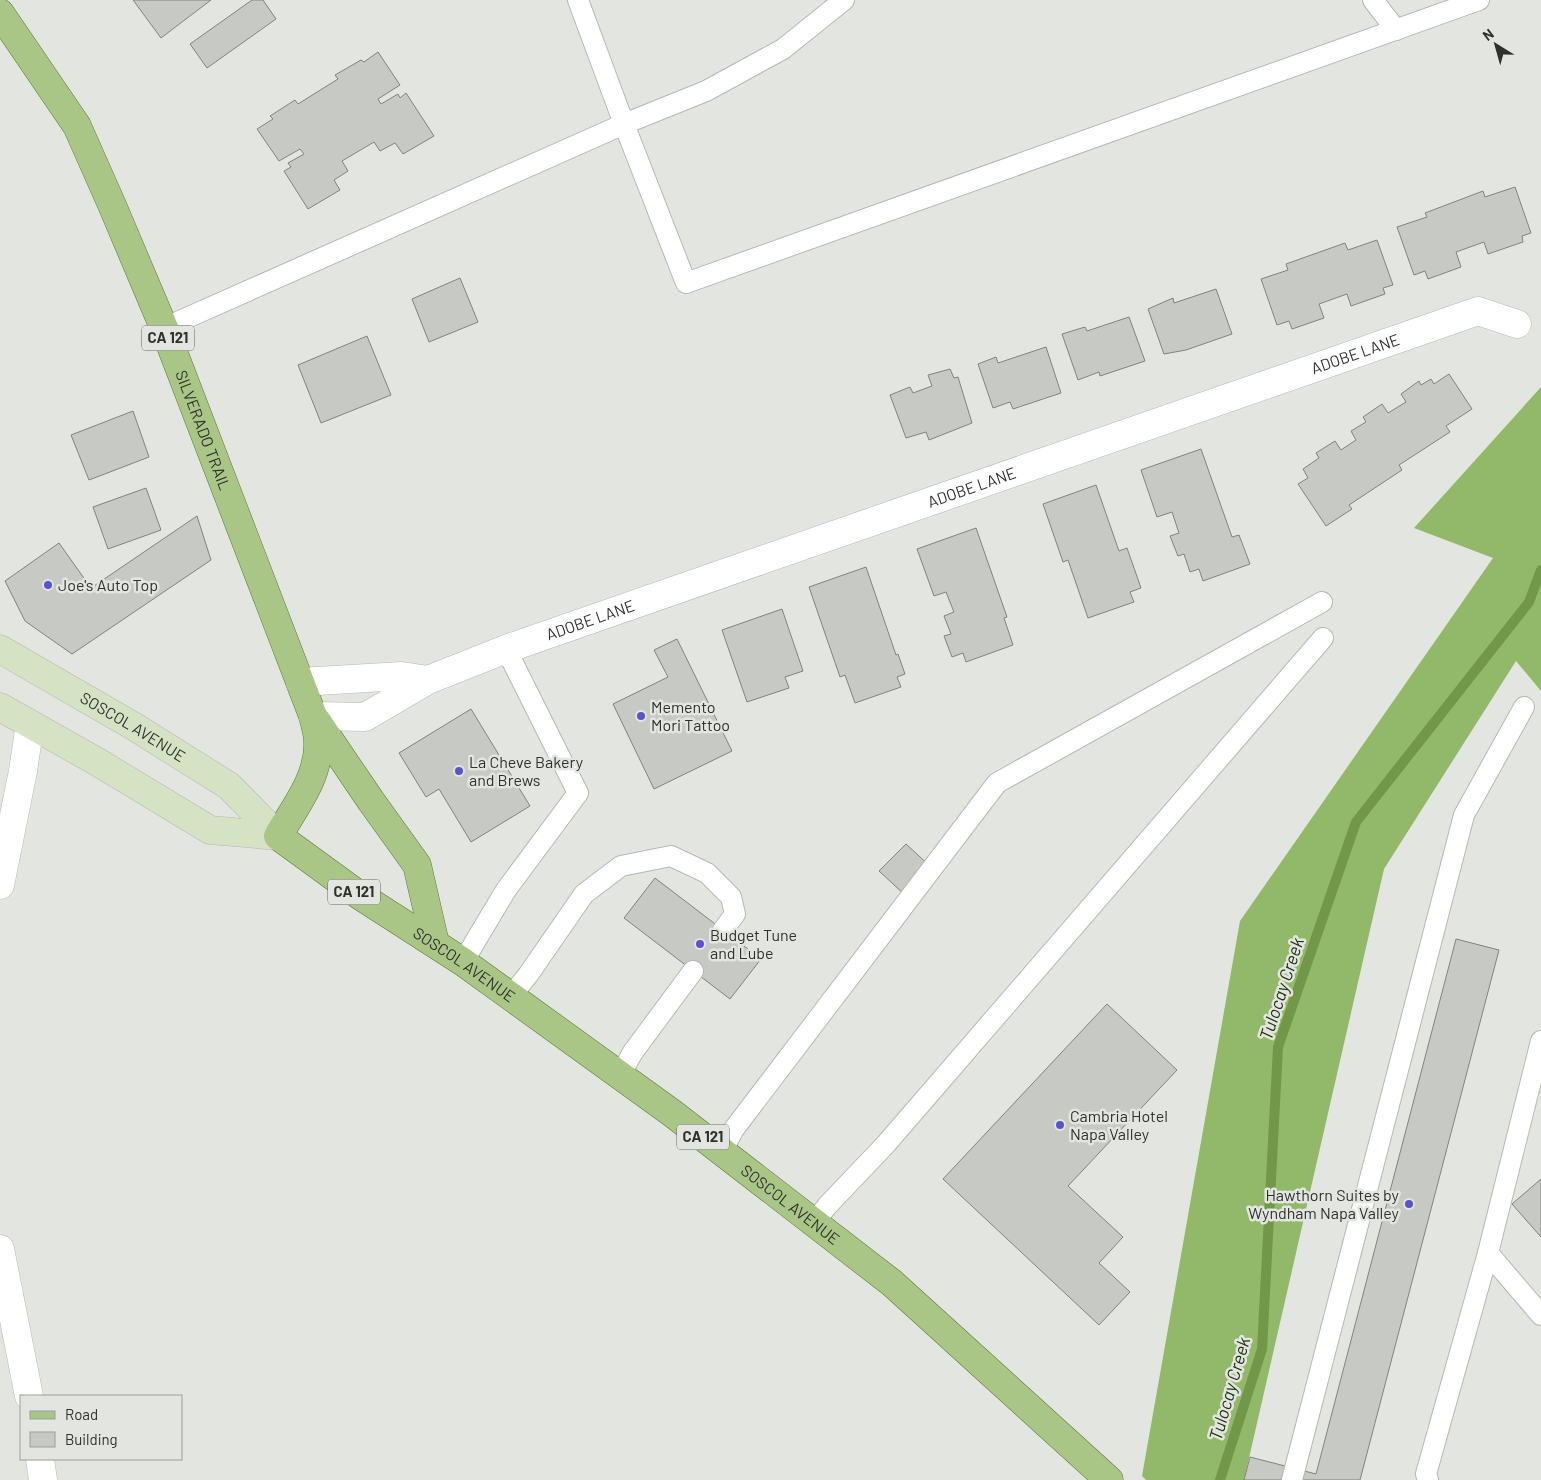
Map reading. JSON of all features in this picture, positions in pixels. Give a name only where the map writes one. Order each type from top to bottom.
[{"type":"main road","name":"SILVERADO TRAIL","points":[[0,13],[77,126],[164,328],[313,716],[319,744],[314,771],[307,787],[278,836]]},
{"type":"main road","name":"SOSCOL AVENUE","points":[[0,649],[111,713],[230,786],[278,836],[358,895],[463,962],[511,996],[722,1151],[892,1283],[1109,1480]]},
{"type":"main road","points":[[0,707],[101,764],[210,830],[278,836]]},
{"type":"main road","points":[[313,716],[417,865],[434,943]]},
{"type":"street","name":"ADOBE LANE","points":[[313,716],[365,717],[428,680],[506,648],[1478,311],[1517,324]]},
{"type":"street","points":[[300,682],[402,676],[428,680]]},
{"type":"street","points":[[0,885],[23,771],[30,724]]},
{"type":"street","points":[[0,1249],[29,1395]]},
{"type":"street","points":[[40,1460],[43,1480]]},
{"type":"lane","points":[[578,0],[686,283],[1479,0]]},
{"type":"lane","points":[[164,328],[624,124],[706,91],[783,49],[844,0]]},
{"type":"lane","points":[[1373,0],[1396,30]]},
{"type":"lane","points":[[722,1151],[734,1129],[997,783],[1322,602]]},
{"type":"lane","points":[[814,1223],[827,1206],[899,1129],[1323,638]]},
{"type":"lane","points":[[463,962],[506,890],[578,793],[506,648]]},
{"type":"lane","points":[[1292,1480],[1464,815],[1524,707]]},
{"type":"lane","points":[[511,996],[528,975],[584,894],[621,866],[671,856],[707,873],[730,897],[735,914],[723,930]]},
{"type":"lane","points":[[620,1075],[633,1052],[693,971]]},
{"type":"lane","points":[[1428,1480],[1426,1474],[1488,1253],[1541,1040]]},
{"type":"lane","points":[[1522,1119],[1541,1103]]},
{"type":"lane","points":[[1488,1253],[1541,1315]]},
{"type":"green space","points":[[1541,387],[1541,691],[1516,661],[1384,869],[1244,1480],[1146,1480],[1142,1476],[1240,921],[1493,558],[1414,528]]},
{"type":"building","points":[[133,0],[211,0],[161,38]]},
{"type":"building","points":[[252,0],[263,0],[276,19],[207,68],[190,44]]},
{"type":"building","points":[[378,52],[400,85],[378,99],[381,104],[398,94],[400,98],[406,93],[434,136],[403,154],[395,143],[380,151],[374,142],[342,161],[348,171],[334,180],[340,190],[308,209],[284,171],[291,167],[288,163],[304,154],[300,149],[279,161],[257,129],[273,119],[270,116],[295,100],[298,104],[338,79],[335,75],[361,60],[364,62]]},
{"type":"building","points":[[1515,187],[1531,233],[1522,236],[1523,242],[1488,254],[1484,242],[1456,252],[1461,267],[1428,279],[1425,271],[1414,275],[1397,227],[1427,217],[1425,213],[1483,191],[1485,197]]},
{"type":"building","points":[[1377,240],[1393,285],[1383,288],[1385,294],[1351,306],[1347,294],[1319,304],[1324,318],[1292,329],[1289,321],[1277,325],[1261,279],[1288,270],[1286,264],[1345,243],[1348,250]]},
{"type":"building","points":[[460,278],[478,322],[429,342],[412,299]]},
{"type":"building","points":[[1216,289],[1232,334],[1186,350],[1164,354],[1148,309],[1173,298],[1174,303]]},
{"type":"building","points":[[1129,317],[1145,361],[1100,376],[1099,372],[1078,380],[1062,334],[1085,327],[1087,331]]},
{"type":"building","points":[[367,336],[391,395],[321,423],[298,365]]},
{"type":"building","points":[[1046,347],[1061,393],[1013,409],[1010,402],[993,408],[978,364],[996,357],[998,363]]},
{"type":"building","points":[[950,369],[954,378],[958,377],[972,423],[929,440],[926,432],[906,438],[890,395],[910,387],[913,393],[932,386],[928,375]]},
{"type":"building","points":[[1449,374],[1472,409],[1446,426],[1450,432],[1399,465],[1402,470],[1349,505],[1352,509],[1326,526],[1298,484],[1308,478],[1303,469],[1319,458],[1316,453],[1335,441],[1341,450],[1356,440],[1351,431],[1366,422],[1363,417],[1382,404],[1388,413],[1406,402],[1401,394],[1419,381],[1421,385],[1431,379],[1434,384]]},
{"type":"building","points":[[133,411],[149,457],[89,480],[71,435]]},
{"type":"building","points":[[1201,449],[1232,537],[1239,535],[1250,564],[1203,581],[1199,569],[1190,572],[1184,554],[1178,556],[1170,536],[1179,533],[1172,512],[1157,517],[1141,470]]},
{"type":"building","points":[[1096,485],[1119,551],[1127,548],[1141,588],[1130,592],[1134,602],[1088,618],[1068,560],[1063,562],[1043,504]]},
{"type":"building","points":[[146,488],[161,530],[108,549],[93,507]]},
{"type":"building","name":"Joe's Auto Top","points":[[197,516],[211,560],[72,654],[25,621],[5,581],[59,543],[91,588]]},
{"type":"building","points":[[976,528],[1007,617],[1004,618],[1013,645],[966,662],[963,653],[952,657],[944,636],[951,634],[944,616],[954,612],[946,592],[934,596],[917,549]]},
{"type":"building","points":[[866,567],[896,655],[898,654],[905,674],[897,677],[901,687],[855,703],[845,675],[840,677],[809,587]]},
{"type":"building","points":[[782,609],[803,671],[785,677],[789,688],[747,702],[722,630]]},
{"type":"building","points":[[677,639],[732,751],[654,789],[613,704],[668,677],[654,650]]},
{"type":"building","name":"La Cheve Bakery and Brews","points":[[471,709],[530,806],[471,842],[439,789],[426,797],[399,753]]},
{"type":"building","points":[[906,844],[932,868],[906,896],[879,871]]},
{"type":"building","name":"Budget Tune and Lube","points":[[655,878],[761,959],[730,999],[624,918]]},
{"type":"building","name":"Hawthorn Suites by Wyndham Napa Valley","points":[[1456,939],[1499,950],[1360,1480],[1244,1480],[1250,1457],[1316,1474]]},
{"type":"building","name":"Cambria Hotel Napa Valley","points":[[1107,1004],[1177,1070],[1068,1186],[1123,1237],[1099,1263],[1130,1292],[1099,1325],[943,1179]]},
{"type":"building","points":[[1541,1179],[1541,1237],[1512,1204]]},
{"type":"waterway","name":"Tulocay Creek","points":[[1220,1480],[1262,1349],[1278,1047],[1356,822],[1529,602],[1541,570]]},
{"type":"place","name":"Joe's Auto Top","points":[[48,585]]},
{"type":"place","name":"Memento Mori Tattoo","points":[[641,716]]},
{"type":"place","name":"La Cheve Bakery and Brews","points":[[459,771]]},
{"type":"place","name":"Budget Tune and Lube","points":[[700,944]]},
{"type":"place","name":"Cambria Hotel Napa Valley","points":[[1060,1125]]},
{"type":"place","name":"Hawthorn Suites by Wyndham Napa Valley","points":[[1409,1204]]}]
